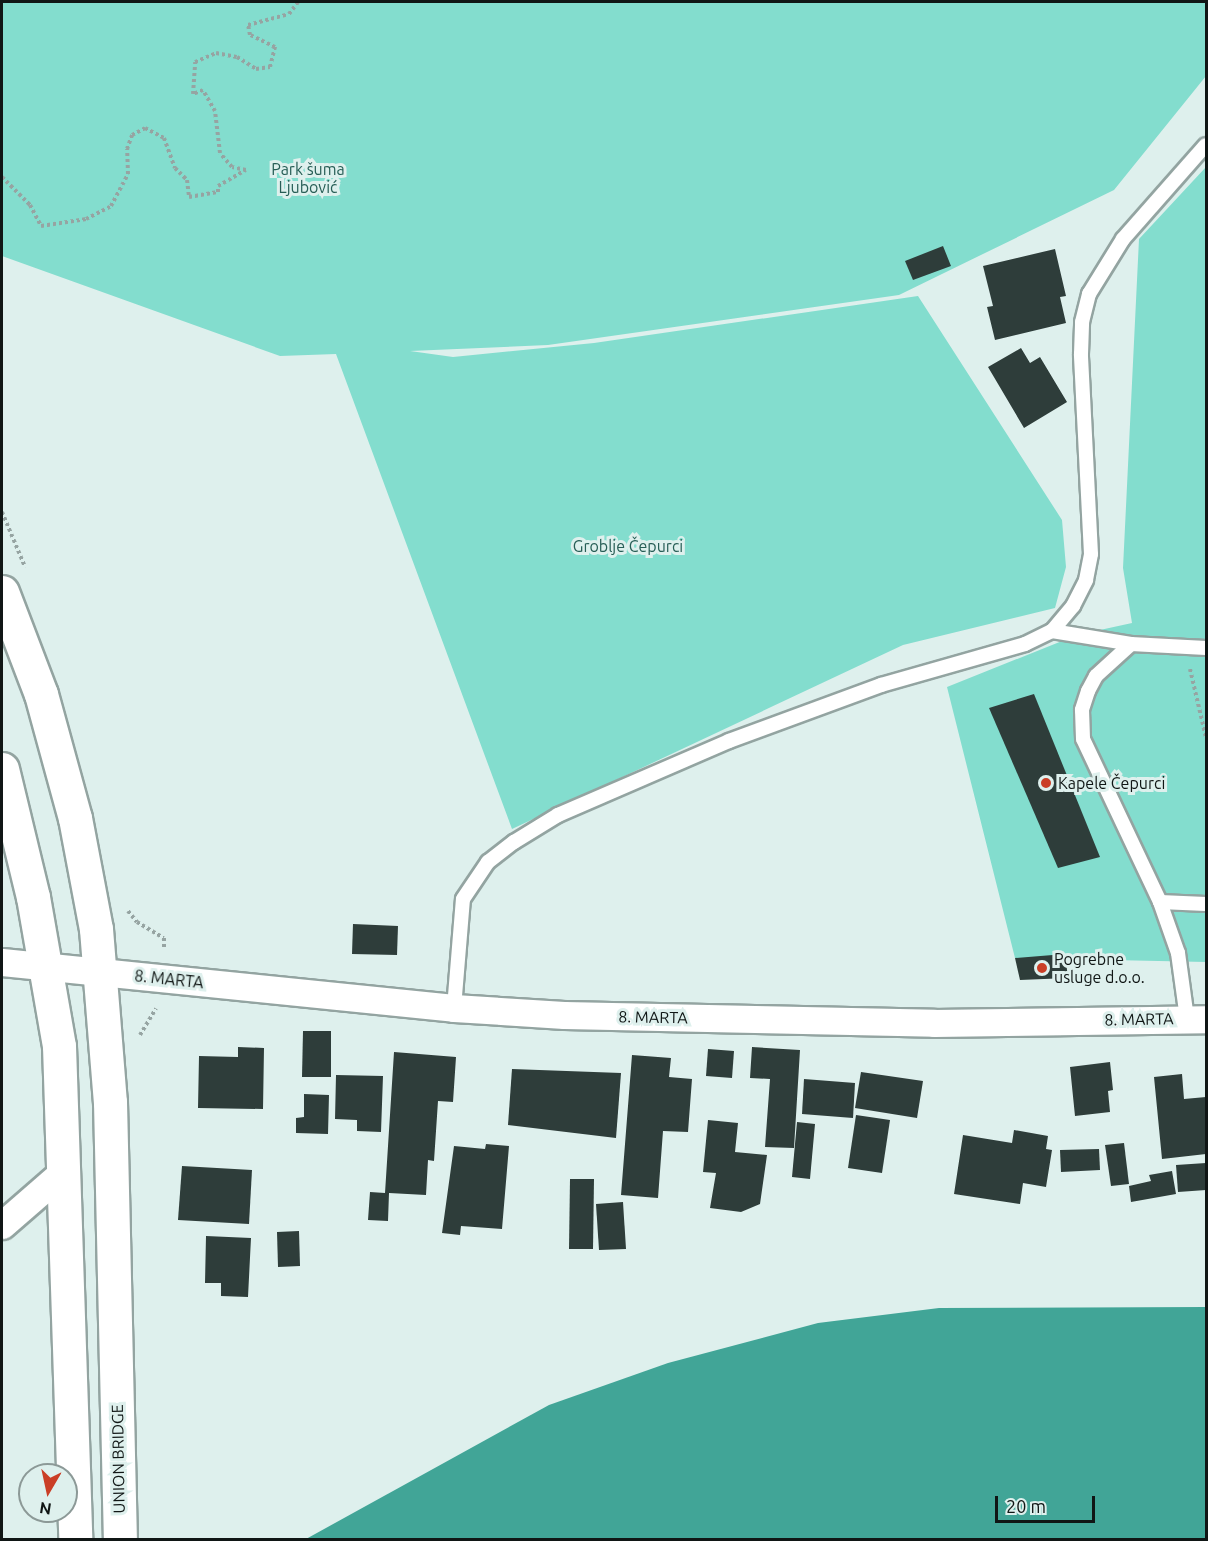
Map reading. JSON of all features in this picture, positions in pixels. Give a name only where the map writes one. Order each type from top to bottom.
[{"type":"main road","name":"UNION BRIDGE","points":[[2,592],[41,694],[75,818],[90,887],[101,971],[110,1102],[120,1539]]},
{"type":"main road","points":[[2,769],[47,966],[63,1098],[63,1172],[72,1378],[75,1539]]},
{"type":"street","name":"8. MARTA","points":[[2,962],[454,1008],[564,1015],[922,1023],[1197,1019]]},
{"type":"street","points":[[2,1225],[63,1172]]},
{"type":"lane","points":[[454,1008],[463,900],[488,862],[514,842],[558,815],[729,741],[880,685],[1025,644],[1052,631],[1073,606],[1086,580],[1091,554],[1081,354],[1082,322],[1089,294],[1123,239],[1206,145]]},
{"type":"lane","points":[[1052,631],[1131,644],[1206,648]]},
{"type":"lane","points":[[1131,644],[1096,676],[1088,691],[1082,710],[1083,739],[1160,902],[1197,1019]]},
{"type":"lane","points":[[1160,902],[1206,904]]},
{"type":"path","points":[[2,177],[30,205],[41,226],[86,219],[111,206],[128,174],[127,149],[132,135],[145,128],[164,138],[175,168],[187,180],[189,197],[218,192],[218,186],[246,170],[232,167],[220,153],[215,111],[203,90],[193,94],[195,62],[216,53],[237,57],[256,69],[270,67],[275,47],[250,35],[248,25],[289,14],[297,2]]},
{"type":"path","points":[[1185,648],[1206,738]]},
{"type":"green space","points":[[2,2],[1206,2],[1206,76],[1114,190],[899,295],[548,345],[410,351],[453,357],[594,343],[918,296],[1062,520],[1066,567],[1055,608],[903,645],[512,829],[336,354],[280,356],[2,256]]},
{"type":"green space","points":[[1206,167],[1206,962],[1015,958],[947,687],[1077,635],[1132,623],[1123,568],[1139,239]]},
{"type":"shaded area","points":[[1206,1307],[1206,1539],[306,1539],[549,1405],[668,1363],[818,1323],[939,1308]]},
{"type":"building","points":[[943,246],[951,266],[913,280],[905,261]]},
{"type":"building","points":[[1055,249],[1066,296],[1060,297],[1066,323],[995,340],[987,307],[993,306],[983,266]]},
{"type":"building","points":[[1021,348],[1030,363],[1040,357],[1067,402],[1024,428],[988,367]]},
{"type":"building","name":"Kapele Čepurci","points":[[1034,694],[1100,857],[1058,868],[989,708]]},
{"type":"building","points":[[353,924],[398,926],[397,955],[352,954]]},
{"type":"building","name":"Pogrebne usluge d.o.o.","points":[[1065,954],[1068,978],[1020,980],[1015,958]]},
{"type":"building","points":[[303,1031],[331,1031],[331,1077],[302,1077]]},
{"type":"building","points":[[238,1047],[264,1048],[263,1109],[198,1108],[199,1056],[238,1057]]},
{"type":"building","points":[[752,1047],[800,1050],[794,1148],[765,1147],[770,1079],[750,1078]]},
{"type":"building","points":[[708,1049],[734,1051],[732,1078],[706,1076]]},
{"type":"building","points":[[394,1052],[456,1057],[453,1102],[438,1101],[434,1161],[428,1160],[426,1195],[389,1193],[388,1221],[368,1220],[370,1192],[385,1193]]},
{"type":"building","points":[[632,1055],[671,1058],[669,1077],[692,1079],[688,1132],[663,1131],[658,1198],[621,1195]]},
{"type":"building","points":[[1110,1062],[1113,1090],[1108,1091],[1110,1112],[1075,1116],[1070,1067]]},
{"type":"building","points":[[512,1069],[621,1073],[616,1138],[508,1125]]},
{"type":"building","points":[[861,1072],[923,1081],[917,1118],[855,1108]]},
{"type":"building","points":[[1182,1074],[1184,1099],[1206,1097],[1206,1154],[1162,1159],[1154,1077]]},
{"type":"building","points":[[336,1075],[383,1076],[381,1132],[357,1131],[357,1120],[335,1119]]},
{"type":"building","points":[[804,1079],[855,1083],[853,1118],[802,1114]]},
{"type":"building","points":[[304,1094],[329,1095],[328,1134],[296,1133],[296,1118],[304,1117]]},
{"type":"building","points":[[856,1115],[890,1120],[882,1173],[848,1168]]},
{"type":"building","points":[[708,1120],[738,1123],[735,1152],[767,1155],[760,1204],[741,1212],[710,1208],[716,1173],[703,1172]]},
{"type":"building","points":[[797,1122],[815,1124],[810,1179],[792,1177]]},
{"type":"building","points":[[1014,1130],[1048,1136],[1046,1149],[1052,1150],[1046,1187],[1023,1183],[1020,1204],[954,1194],[963,1135],[1012,1143]]},
{"type":"building","points":[[1124,1143],[1129,1184],[1111,1186],[1105,1145]]},
{"type":"building","points":[[486,1144],[509,1146],[502,1229],[461,1226],[460,1235],[442,1233],[454,1146],[485,1149]]},
{"type":"building","points":[[1099,1149],[1100,1170],[1061,1172],[1060,1150]]},
{"type":"building","points":[[1206,1163],[1206,1190],[1178,1192],[1176,1165]]},
{"type":"building","points":[[182,1166],[252,1170],[249,1224],[178,1220]]},
{"type":"building","points":[[1172,1171],[1176,1194],[1131,1202],[1129,1186],[1151,1181],[1149,1175]]},
{"type":"building","points":[[570,1179],[594,1179],[593,1249],[569,1249]]},
{"type":"building","points":[[623,1202],[626,1249],[599,1250],[596,1204]]},
{"type":"building","points":[[299,1231],[300,1266],[278,1267],[277,1232]]},
{"type":"building","points":[[206,1236],[251,1238],[248,1297],[221,1296],[221,1283],[205,1283]]},
{"type":"place","name":"Kapele Čepurci","points":[[1046,783]]},
{"type":"place","name":"Pogrebne usluge d.o.o.","points":[[1042,968]]},
{"type":"park label","name":"Park šuma Ljubović","points":[[308,178]]},
{"type":"park label","name":"Groblje Čepurci","points":[[628,546]]}]
